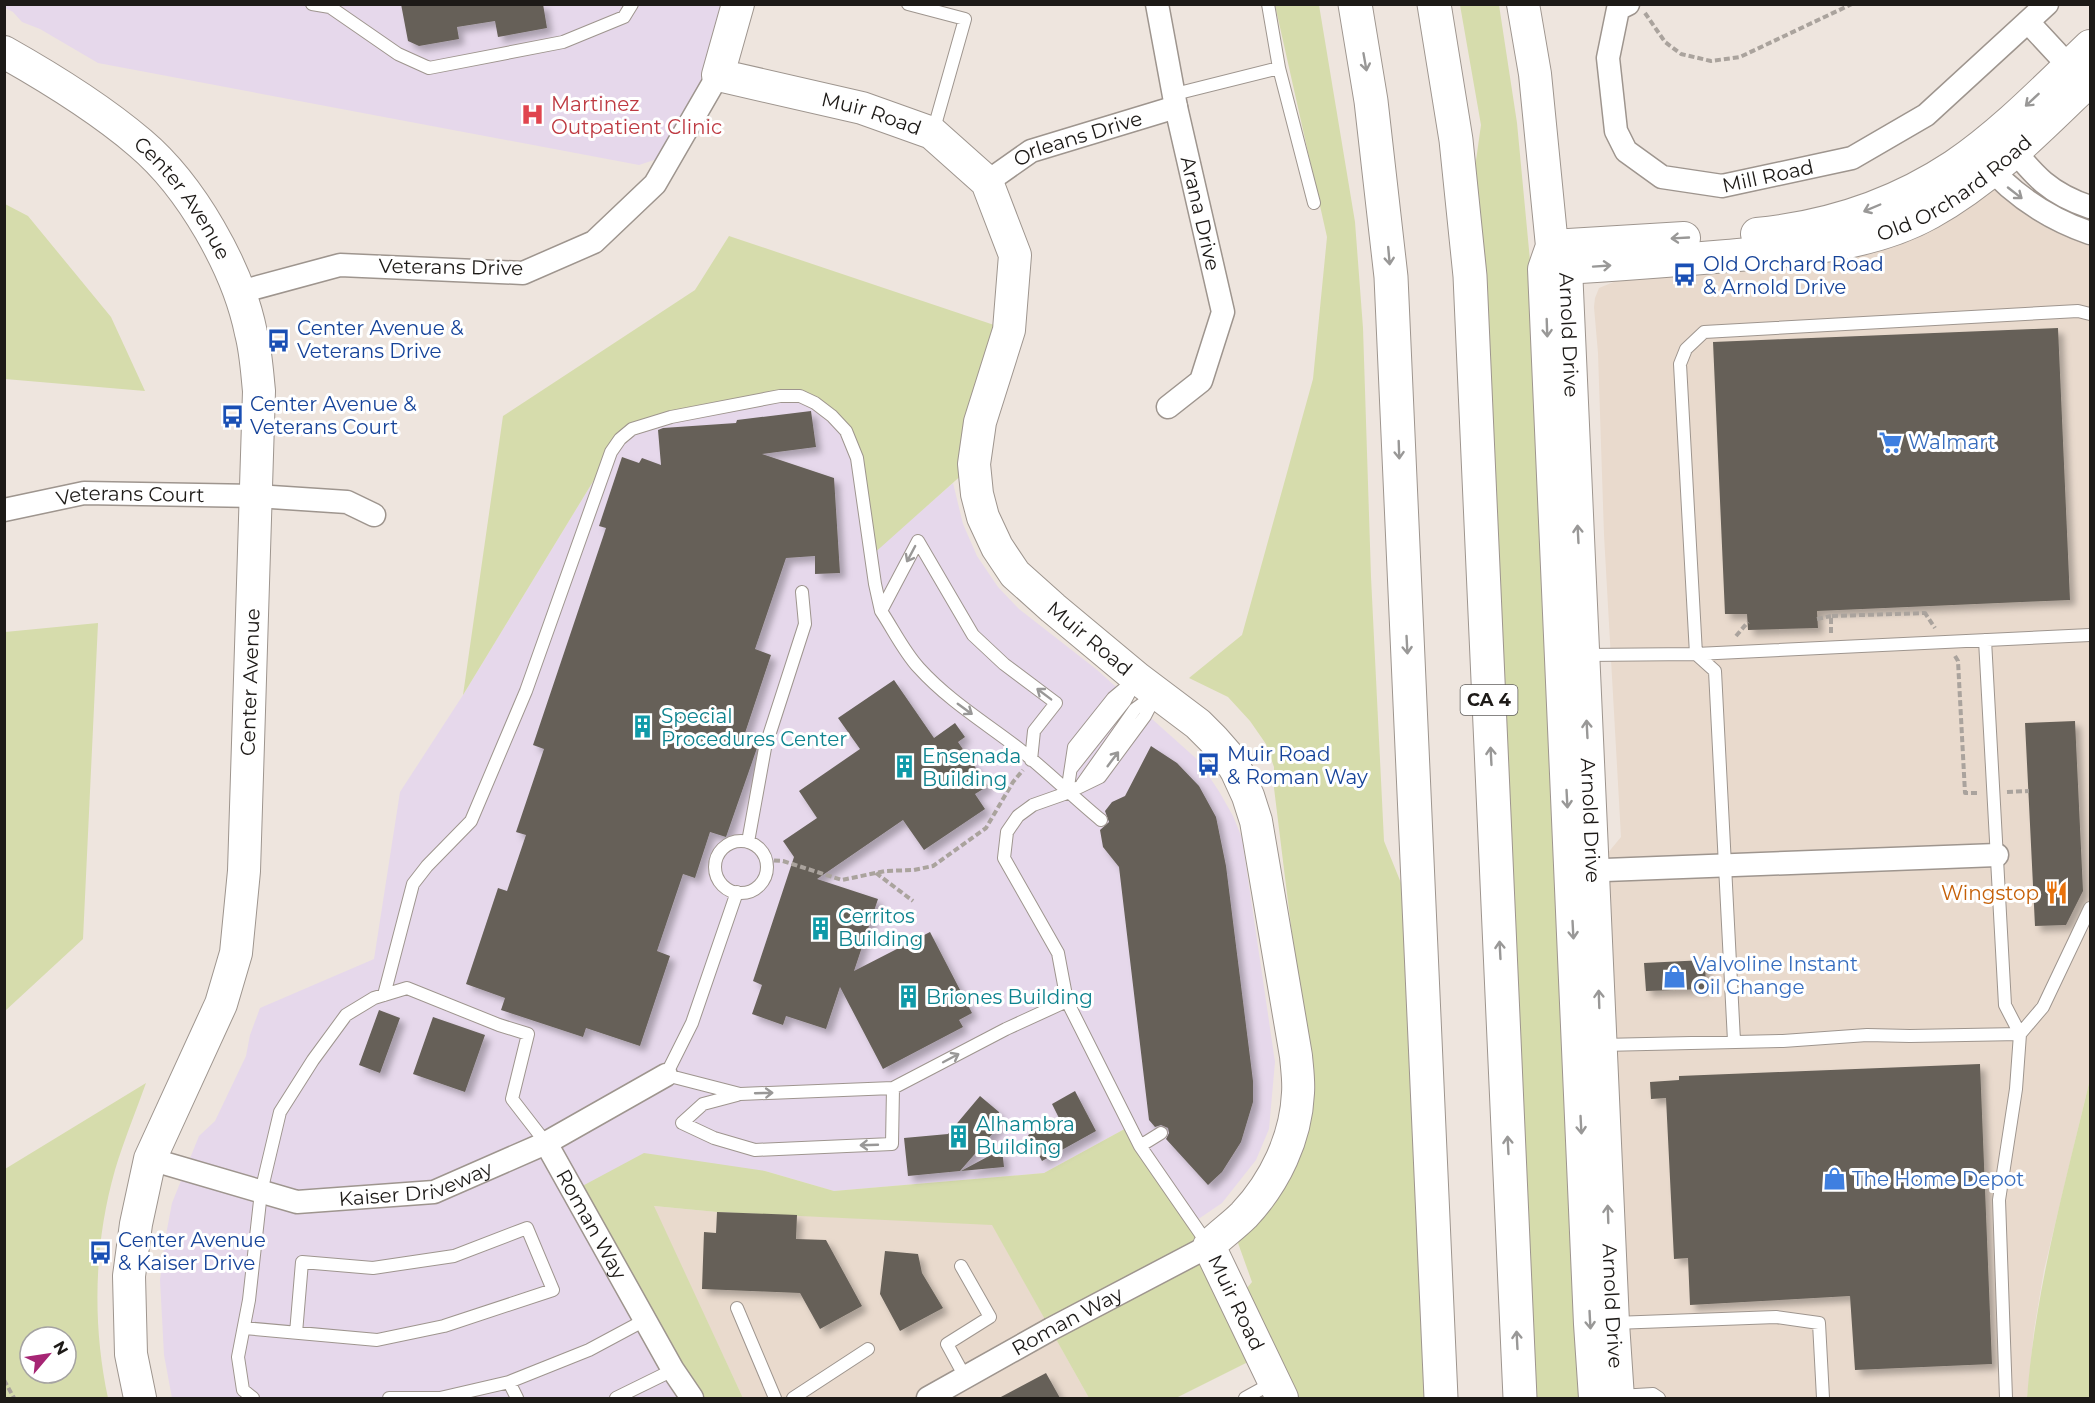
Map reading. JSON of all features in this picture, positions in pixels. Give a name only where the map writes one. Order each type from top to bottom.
[{"type":"highway","points":[[1355,4],[1374,123],[1392,296],[1441,1398]]},
{"type":"highway","name":"CA 4","points":[[1434,4],[1456,140],[1470,276],[1520,1398]]},
{"type":"street","points":[[718,75],[738,4]]},
{"type":"street","name":"Arana Drive","points":[[1157,4],[1175,101],[1222,312],[1201,381],[1168,407]]},
{"type":"street","name":"Arnold Drive","points":[[1522,4],[1534,74],[1554,261],[1584,655],[1582,871],[1590,1324],[1611,1398]]},
{"type":"street","name":"Mill Road","points":[[1628,4],[1617,9],[1608,58],[1616,131],[1626,151],[1662,177],[1722,186],[1852,158],[1926,115],[2047,4]]},
{"type":"street","points":[[2028,22],[2084,69]]},
{"type":"street","name":"Center Avenue","points":[[4,52],[83,99],[142,144],[172,176],[199,211],[240,292],[252,333],[259,392],[244,871],[236,953],[221,1004],[150,1160],[136,1224],[129,1276],[131,1354],[140,1398]]},
{"type":"street","name":"Old Orchard Road","points":[[1554,261],[1761,234],[1827,223],[1863,212],[1910,192],[1953,166],[1995,151],[2084,69]]},
{"type":"street","name":"Muir Road","points":[[718,75],[862,108],[932,133],[987,182],[1015,255],[1009,330],[980,422],[974,464],[977,494],[983,517],[997,547],[1015,574],[1147,686],[1198,724],[1213,739],[1232,762],[1248,796],[1257,832],[1296,1056],[1299,1092],[1296,1116],[1286,1151],[1268,1185],[1245,1214],[1209,1246],[1279,1390]]},
{"type":"street","name":"Veterans Drive","points":[[240,292],[340,265],[523,273],[594,242],[656,184],[718,75]]},
{"type":"street","name":"Orleans Drive","points":[[987,182],[1031,151],[1175,101]]},
{"type":"street","points":[[1995,151],[2061,196],[2091,207]]},
{"type":"street","points":[[1995,151],[2007,186],[2026,201],[2065,224],[2091,233]]},
{"type":"street","name":"Arnold Drive","points":[[1554,261],[1582,871],[1601,1046],[1613,1323],[1611,1398]]},
{"type":"street","name":"Veterans Court","points":[[4,510],[84,493],[256,496],[348,502],[374,515]]},
{"type":"street","points":[[1582,871],[1997,855]]},
{"type":"street","name":"Kaiser Driveway","points":[[150,1160],[297,1202],[434,1192],[546,1143],[666,1075]]},
{"type":"street","name":"Roman Way","points":[[546,1143],[673,1370],[692,1398]]},
{"type":"street","name":"Roman Way","points":[[928,1398],[1209,1246]]},
{"type":"lane","points":[[312,4],[330,6],[398,54],[429,68],[562,42],[624,17],[632,4]]},
{"type":"lane","points":[[909,4],[965,20],[932,133]]},
{"type":"lane","points":[[1268,4],[1279,68],[1314,202]]},
{"type":"lane","points":[[1175,101],[1279,68]]},
{"type":"lane","points":[[1734,1041],[1715,671],[1696,654],[1680,364],[1686,349],[1704,332],[2079,311],[2091,314]]},
{"type":"lane","points":[[384,995],[413,884],[427,866],[471,821],[526,691],[611,452],[620,439],[632,429],[671,417],[780,396],[800,396],[815,403],[846,431],[857,458],[881,611],[917,666],[945,695],[1031,759],[1067,793],[1101,820]]},
{"type":"lane","points":[[881,611],[918,541],[973,635],[1004,664],[1056,703],[1034,731],[1031,759]]},
{"type":"lane","points":[[748,842],[765,748],[805,624],[802,592]]},
{"type":"lane","points":[[1584,655],[1696,654],[2091,635]]},
{"type":"lane","points":[[1985,640],[2005,1005],[2020,1034],[2016,1089],[1999,1200],[2006,1398]]},
{"type":"lane","points":[[1067,793],[1071,770],[1125,701],[1147,686]]},
{"type":"lane","points":[[1147,686],[1145,716],[1100,777],[1067,793],[1033,805],[1018,816],[1007,832],[1004,858],[1058,953],[1067,1001],[1140,1146],[1209,1246]]},
{"type":"lane","points":[[732,842],[748,842],[762,852],[765,860],[764,876],[760,884],[745,892],[737,892],[722,884],[715,869],[719,852],[732,842]]},
{"type":"lane","points":[[737,892],[692,1023],[666,1075],[740,1094]]},
{"type":"lane","points":[[1601,1046],[1783,1041],[1867,1035],[2020,1034],[2043,1007],[2091,908]]},
{"type":"lane","points":[[253,1398],[243,1390],[237,1357],[249,1300],[261,1192],[280,1112],[313,1060],[346,1015],[374,998],[407,988],[498,1025],[528,1034],[512,1099],[546,1143]]},
{"type":"lane","points":[[893,1088],[892,1144],[755,1150],[714,1138],[682,1124],[703,1104],[740,1094],[893,1088],[1006,1029],[1067,1001]]},
{"type":"lane","points":[[1140,1146],[1161,1134]]},
{"type":"lane","points":[[244,1328],[296,1333],[377,1340],[444,1326],[553,1290],[526,1228],[454,1256],[373,1268],[302,1262],[296,1333]]},
{"type":"lane","points":[[961,1266],[990,1317],[947,1344],[965,1377]]},
{"type":"lane","points":[[738,1308],[775,1398]]},
{"type":"lane","points":[[1613,1323],[1776,1317],[1819,1323],[1822,1398]]},
{"type":"lane","points":[[389,1398],[440,1398],[509,1382],[589,1350],[645,1320]]},
{"type":"lane","points":[[793,1398],[868,1349]]},
{"type":"lane","points":[[616,1398],[629,1396],[673,1370]]},
{"type":"lane","points":[[509,1382],[517,1398]]},
{"type":"lane","points":[[1245,1398],[1279,1390]]},
{"type":"lane","points":[[1611,1398],[1653,1394],[1659,1398]]},
{"type":"path","points":[[1639,4],[1665,42],[1681,54],[1710,61],[1740,57],[1852,4]]},
{"type":"path","points":[[1817,619],[1831,616],[1926,614],[1958,661],[1965,793],[1968,793]]},
{"type":"path","points":[[1819,633],[1831,633],[1831,616]]},
{"type":"path","points":[[1736,636],[1748,622]]},
{"type":"path","points":[[1726,636],[1748,636]]},
{"type":"path","points":[[765,860],[783,861],[842,880],[885,871],[914,870],[933,866],[986,828],[1013,782],[1031,759]]},
{"type":"path","points":[[876,873],[913,901]]},
{"type":"path","points":[[4,1380],[14,1398]]},
{"type":"shaded area","name":"Martinez Outpatient Clinic","points":[[5,4],[738,5],[672,154],[639,165],[98,63],[40,29],[22,22],[13,12],[5,8]]},
{"type":"shaded area","points":[[1992,171],[2090,233],[2090,1079],[2044,1270],[2034,1330],[2027,1398],[1618,1398],[1593,871],[1621,837],[1604,535],[1595,298],[1599,288],[1616,281],[1690,275],[1807,249]]},
{"type":"shaded area","points":[[800,396],[846,431],[871,555],[953,483],[963,524],[977,556],[998,587],[1019,609],[1096,669],[1199,761],[1220,793],[1242,838],[1275,1062],[1269,1129],[1256,1160],[1222,1203],[1194,1222],[1130,1126],[1044,1173],[834,1191],[765,1171],[573,1191],[692,1398],[172,1398],[164,1355],[160,1280],[172,1203],[199,1136],[215,1121],[246,1056],[250,1035],[260,1008],[374,959],[400,792],[463,695],[611,452],[632,429]]},
{"type":"shaded area","points":[[653,1206],[717,1212],[992,1224],[1089,1398],[743,1398]]},
{"type":"green space","points":[[1275,5],[1319,5],[1355,222],[1363,328],[1371,577],[1384,841],[1420,930],[1441,1398],[1282,1398],[1262,1355],[1176,1398],[1089,1398],[992,1225],[717,1212],[654,1206],[743,1398],[692,1398],[573,1191],[644,1153],[765,1171],[834,1191],[1044,1173],[1130,1126],[1237,1300],[1252,1282],[1238,1243],[1266,1208],[1306,1048],[1274,788],[1274,767],[1266,744],[1250,721],[1228,697],[1189,678],[1242,635],[1313,379],[1327,237]]},
{"type":"green space","points":[[1460,5],[1499,5],[1517,123],[1531,271],[1587,1398],[1520,1398],[1466,231],[1481,125]]},
{"type":"green space","points":[[5,204],[28,216],[111,317],[145,391],[5,379]]},
{"type":"green space","points":[[729,236],[1009,330],[974,464],[871,556],[846,431],[800,396],[646,423],[611,452],[463,695],[503,416],[695,290]]},
{"type":"green space","points":[[98,623],[83,939],[5,1011],[5,632]]},
{"type":"green space","points":[[2090,1079],[2090,1398],[2027,1398],[2044,1278]]},
{"type":"green space","points":[[146,1083],[115,1170],[99,1255],[99,1341],[108,1398],[5,1398],[5,1169]]},
{"type":"building","points":[[401,4],[543,4],[547,28],[498,37],[495,21],[457,27],[459,39],[419,46],[408,41]]},
{"type":"building","name":"Walmart","points":[[2058,328],[2070,600],[1817,611],[1818,628],[1748,630],[1747,614],[1725,614],[1713,342]]},
{"type":"building","name":"Special Procedures Center","points":[[811,411],[816,447],[762,454],[834,478],[840,573],[815,574],[815,556],[786,558],[755,649],[771,655],[745,733],[760,738],[726,837],[710,832],[695,878],[683,874],[657,951],[670,956],[640,1046],[586,1028],[583,1037],[501,1010],[505,998],[466,984],[498,888],[507,891],[526,835],[516,832],[544,749],[533,745],[606,528],[599,526],[622,457],[639,463],[642,458],[661,465],[658,430],[663,428],[736,423],[737,420]]},
{"type":"building","points":[[894,680],[934,738],[955,723],[965,737],[958,742],[988,786],[975,794],[985,809],[924,850],[903,820],[817,879],[878,899],[854,971],[930,932],[972,1013],[959,1020],[963,1027],[883,1069],[840,987],[826,1029],[786,1016],[783,1025],[752,1014],[762,985],[753,981],[794,857],[783,841],[817,818],[799,791],[860,749],[838,718]]},
{"type":"building","points":[[2075,721],[2083,891],[2066,925],[2035,926],[2025,723]]},
{"type":"building","points":[[1151,746],[1177,763],[1199,786],[1216,817],[1226,866],[1253,1081],[1253,1102],[1241,1142],[1222,1172],[1208,1185],[1166,1139],[1169,1133],[1168,1128],[1161,1125],[1155,1127],[1149,1120],[1119,867],[1103,847],[1100,830],[1109,822],[1105,811],[1112,802],[1125,796]]},
{"type":"building","name":"Valvoline Instant Oil Change","points":[[1705,960],[1706,989],[1646,991],[1644,963]]},
{"type":"building","points":[[379,1010],[400,1018],[380,1073],[359,1065]]},
{"type":"building","points":[[433,1017],[485,1035],[465,1092],[413,1074]]},
{"type":"building","name":"The Home Depot","points":[[1980,1064],[1992,1364],[1855,1370],[1850,1296],[1690,1305],[1688,1258],[1674,1259],[1666,1098],[1651,1099],[1650,1082],[1679,1080],[1679,1076]]},
{"type":"building","points":[[1075,1091],[1096,1131],[1042,1161],[1028,1135],[1059,1118],[1052,1104]]},
{"type":"building","name":"Alhambra Building","points":[[980,1096],[999,1112],[1000,1125],[960,1171],[908,1176],[904,1138],[948,1134]]},
{"type":"building","points":[[1002,1149],[1004,1167],[961,1171]]},
{"type":"building","points":[[717,1212],[797,1215],[796,1239],[826,1240],[862,1306],[820,1329],[800,1293],[702,1289],[704,1232],[716,1233]]},
{"type":"building","points":[[885,1251],[918,1254],[922,1273],[943,1308],[900,1331],[880,1294]]},
{"type":"building","points":[[1046,1373],[1060,1398],[999,1398]]},
{"type":"place","name":"Martinez Outpatient Clinic","points":[[533,115]]},
{"type":"place","name":"Old Orchard Road & Arnold Drive","points":[[1685,275]]},
{"type":"place","name":"Center Avenue & Veterans Drive","points":[[279,340]]},
{"type":"place","name":"Center Avenue & Veterans Court","points":[[232,416]]},
{"type":"place","name":"Walmart","points":[[1890,442]]},
{"type":"place","name":"Special Procedures Center","points":[[643,727]]},
{"type":"place","name":"Muir Road & Roman Way","points":[[1209,765]]},
{"type":"place","name":"Ensenada Building","points":[[904,767]]},
{"type":"place","name":"Wingstop","points":[[2057,893]]},
{"type":"place","name":"Cerritos Building","points":[[820,928]]},
{"type":"place","name":"Valvoline Instant Oil Change","points":[[1675,976]]},
{"type":"place","name":"Briones Building","points":[[908,997]]},
{"type":"place","name":"Alhambra Building","points":[[958,1136]]},
{"type":"place","name":"The Home Depot","points":[[1834,1179]]},
{"type":"place","name":"Center Avenue & Kaiser Drive","points":[[100,1252]]}]
